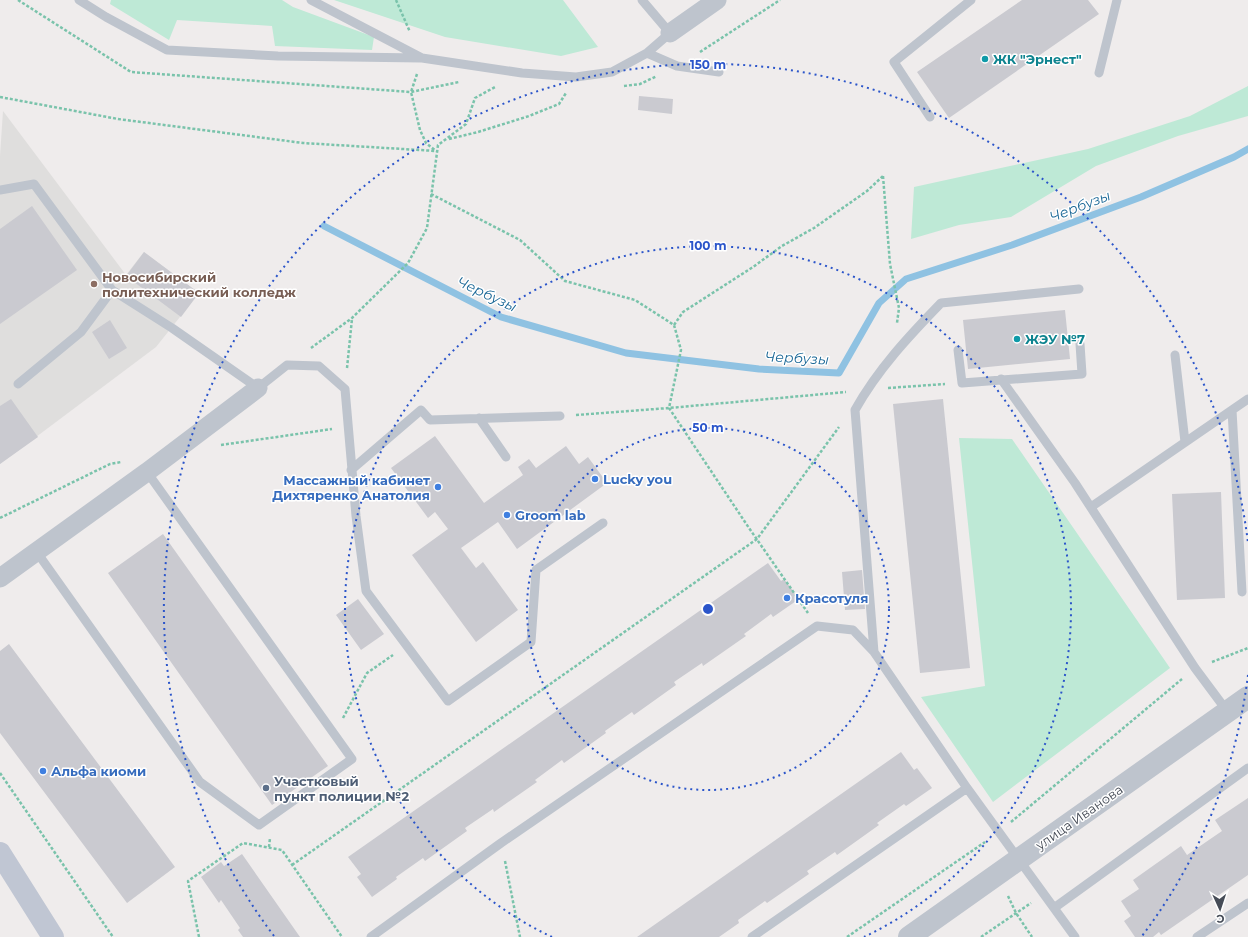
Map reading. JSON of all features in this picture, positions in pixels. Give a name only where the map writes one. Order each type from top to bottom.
[{"type":"main road","points":[[0,853],[53,937]]},
{"type":"street","points":[[670,33],[717,0]]},
{"type":"street","points":[[0,578],[147,472],[258,388]]},
{"type":"street","name":"улица Иванова","points":[[909,937],[1248,697]]},
{"type":"lane","points":[[80,0],[106,17],[167,50],[278,56],[422,58],[522,73],[576,77],[612,72],[647,53],[670,33],[642,0]]},
{"type":"lane","points":[[311,0],[422,58]]},
{"type":"lane","points":[[930,118],[894,62],[971,0]]},
{"type":"lane","points":[[1099,73],[1117,0]]},
{"type":"lane","points":[[647,53],[677,66],[719,72]]},
{"type":"lane","points":[[0,190],[34,184],[112,290],[172,328],[258,388],[287,365],[318,366],[345,389],[351,470],[366,591],[448,701],[531,642],[536,570],[603,523]]},
{"type":"lane","points":[[874,652],[855,410],[866,390],[895,352],[941,303],[1079,289]]},
{"type":"lane","points":[[18,384],[81,332],[112,290]]},
{"type":"lane","points":[[958,350],[962,383],[1082,374],[1080,344]]},
{"type":"lane","points":[[1175,355],[1185,442]]},
{"type":"lane","points":[[1001,379],[1075,483],[1195,668],[1227,711]]},
{"type":"lane","points":[[1091,507],[1248,398]]},
{"type":"lane","points":[[351,470],[421,410],[430,420],[560,416]]},
{"type":"lane","points":[[1232,410],[1242,592]]},
{"type":"lane","points":[[479,418],[506,457]]},
{"type":"lane","points":[[36,551],[200,782],[259,825],[352,759],[147,472]]},
{"type":"lane","points":[[371,937],[501,843],[817,626],[853,630],[874,652],[967,788],[1075,937]]},
{"type":"lane","points":[[1054,908],[1248,768]]},
{"type":"lane","points":[[752,937],[967,788]]},
{"type":"lane","points":[[1197,937],[1248,903]]},
{"type":"path","points":[[448,139],[478,132],[528,116],[559,104],[576,77]]},
{"type":"path","points":[[0,97],[118,119],[303,143],[436,151]]},
{"type":"path","points":[[287,365],[352,318],[408,263],[427,228],[438,145],[466,124],[475,98]]},
{"type":"path","points":[[674,325],[683,312],[753,267],[782,246],[814,228],[868,192],[883,176],[890,264],[899,308]]},
{"type":"path","points":[[431,194],[520,240],[565,281],[635,300],[674,325],[681,350],[669,408],[817,626]]},
{"type":"path","points":[[345,389],[352,318]]},
{"type":"path","points":[[560,416],[962,383]]},
{"type":"path","points":[[292,865],[757,539],[843,421]]},
{"type":"path","points":[[334,734],[367,673],[407,646]]},
{"type":"path","points":[[847,937],[999,832],[1195,668],[1248,648]]},
{"type":"path","points":[[0,773],[113,937]]},
{"type":"path","points":[[199,937],[188,881],[242,843],[282,850],[342,937]]},
{"type":"path","points":[[501,843],[520,937]]},
{"type":"path","points":[[1016,913],[1032,937]]},
{"type":"shaded area","name":"Новосибирский политехнический колледж","points":[[3,111],[126,275],[144,252],[199,293],[156,347],[0,464],[0,156]]},
{"type":"green space","points":[[111,0],[282,0],[293,7],[374,37],[372,50],[275,46],[272,26],[177,20],[169,40],[110,4]]},
{"type":"green space","points":[[334,0],[563,0],[598,47],[561,56],[445,37]]},
{"type":"green space","points":[[1248,86],[1248,116],[1178,136],[1096,166],[1011,217],[959,225],[911,239],[914,187],[1088,149],[1190,116]]},
{"type":"green space","points":[[959,438],[1012,439],[1170,668],[993,802],[921,697],[985,686]]},
{"type":"building","name":"ЖК \"Эрнест\"","points":[[1022,0],[1088,0],[1099,14],[949,118],[917,72]]},
{"type":"building","points":[[639,96],[673,99],[672,114],[638,110]]},
{"type":"building","points":[[32,206],[77,270],[0,324],[0,229]]},
{"type":"building","points":[[144,252],[199,293],[181,317],[126,276]]},
{"type":"building","name":"ЖЭУ №7","points":[[1065,310],[1070,359],[968,369],[963,320]]},
{"type":"building","points":[[110,320],[127,348],[109,359],[92,332]]},
{"type":"building","points":[[11,399],[38,437],[0,464],[0,406]]},
{"type":"building","points":[[943,399],[970,668],[920,673],[893,404]]},
{"type":"building","points":[[435,436],[484,503],[523,475],[518,467],[529,459],[536,468],[566,446],[579,464],[588,457],[607,483],[517,549],[498,522],[461,548],[476,568],[483,562],[518,610],[476,642],[412,555],[448,529],[435,512],[428,518],[391,468]]},
{"type":"building","points":[[1221,492],[1225,598],[1177,600],[1172,494]]},
{"type":"building","points":[[163,534],[328,766],[272,805],[108,573]]},
{"type":"building","points":[[768,563],[781,581],[784,579],[799,599],[773,617],[771,614],[744,634],[746,636],[703,666],[702,663],[674,682],[676,685],[634,715],[632,712],[564,763],[562,760],[535,780],[537,782],[494,812],[493,809],[465,828],[467,831],[425,861],[423,858],[396,877],[397,879],[372,897],[357,877],[361,874],[348,857]]},
{"type":"building","points":[[862,570],[865,609],[845,610],[842,572]]},
{"type":"building","points":[[358,599],[384,634],[361,650],[336,615]]},
{"type":"building","points":[[9,644],[175,867],[127,903],[0,733],[0,651]]},
{"type":"building","points":[[901,752],[914,770],[917,768],[932,788],[906,806],[904,804],[877,823],[879,825],[837,855],[835,852],[807,871],[809,874],[767,903],[765,901],[738,920],[739,923],[719,937],[637,937]]},
{"type":"building","points":[[1248,798],[1248,875],[1161,935],[1159,932],[1153,937],[1135,937],[1124,921],[1131,916],[1121,901],[1139,889],[1133,880],[1181,846],[1187,855],[1222,831],[1215,820]]},
{"type":"building","points":[[242,854],[300,937],[243,937],[238,930],[240,928],[221,900],[219,903],[201,877],[221,862],[224,866]]},
{"type":"waterway","name":"Чербузы","points":[[324,226],[501,317],[626,353],[759,369],[839,373],[879,303],[906,279],[1012,245],[1141,197],[1234,157],[1248,149]]},
{"type":"place","name":"ЖК \"Эрнест\"","points":[[985,59]]},
{"type":"place","name":"Новосибирский политехнический колледж","points":[[94,284]]},
{"type":"place","name":"ЖЭУ №7","points":[[1017,339]]},
{"type":"place","name":"Lucky you","points":[[595,479]]},
{"type":"place","name":"Массажный кабинет Дихтяренко Анатолия","points":[[438,487]]},
{"type":"place","name":"Groom lab","points":[[507,515]]},
{"type":"place","name":"Красотуля","points":[[787,598]]},
{"type":"place","name":"Альфа киоми","points":[[43,771]]},
{"type":"place","name":"Участковый пункт полиции №2","points":[[266,788]]}]
